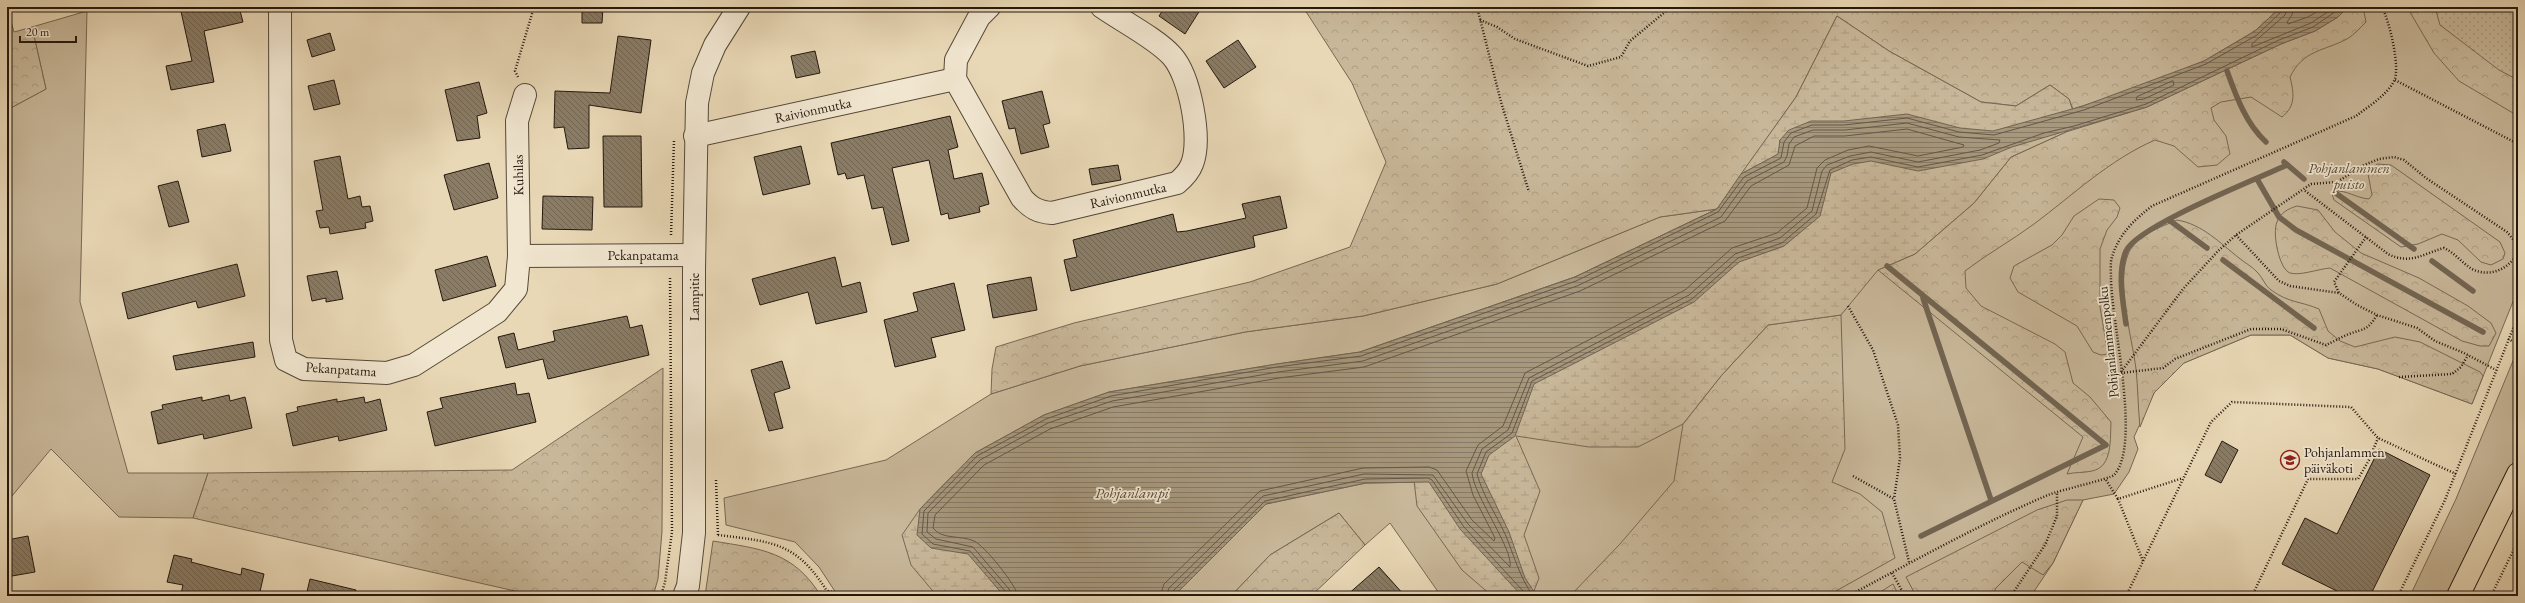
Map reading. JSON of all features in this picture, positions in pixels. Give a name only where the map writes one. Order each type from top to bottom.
[{"type":"main road","points":[[2458,596],[2518,474]]},
{"type":"street","name":"Pekanpatama","points":[[280,7],[281,340],[286,360],[304,369],[387,373],[414,365],[497,312],[516,289],[519,256],[694,255]]},
{"type":"street","name":"Lampitie","points":[[684,596],[688,586],[694,533],[694,255],[695,136],[697,103],[703,73],[715,45],[739,7]]},
{"type":"street","points":[[955,79],[956,60],[979,17],[989,7]]},
{"type":"street","name":"Raivionmutka","points":[[695,136],[955,79],[1022,198],[1030,206],[1040,212],[1052,212],[1177,183],[1186,175],[1192,165],[1196,150],[1196,133],[1186,82],[1172,56],[1102,7]]},
{"type":"street","name":"Kuhilas","points":[[519,256],[517,121],[525,95]]},
{"type":"path","points":[[525,95],[515,71],[534,7]]},
{"type":"path","points":[[1477,7],[1501,102],[1529,192]]},
{"type":"path","points":[[1480,20],[1497,27],[1515,40],[1588,66],[1621,58],[1630,41],[1671,7]]},
{"type":"path","points":[[2382,7],[2386,15],[2396,59],[2395,80],[2518,144]]},
{"type":"path","name":"Pohjanlammenpolku","points":[[2106,480],[2114,475],[2120,463],[2126,431],[2121,373],[2111,301],[2111,258],[2127,227],[2152,206],[2356,116],[2382,96],[2395,80]]},
{"type":"path","points":[[2121,373],[2183,289],[2218,251],[2236,235],[2311,184],[2337,182],[2364,165],[2378,160],[2394,157],[2404,160],[2426,178],[2506,232],[2517,244],[2518,254],[2510,266],[2496,272],[2482,272],[2471,268],[2456,254],[2444,248],[2413,259],[2401,260],[2388,254],[2304,190]]},
{"type":"path","points":[[2236,235],[2278,282],[2290,286],[2339,293],[2377,315],[2401,321],[2417,328],[2435,341],[2468,355],[2496,370]]},
{"type":"path","points":[[2339,293],[2334,282],[2366,237]]},
{"type":"path","points":[[1848,306],[1873,350],[1898,425],[1900,458],[1894,500],[1909,562]]},
{"type":"path","points":[[2121,373],[2163,368],[2182,356],[2251,330],[2281,328],[2326,345],[2350,334],[2361,332],[2370,327],[2377,315]]},
{"type":"path","points":[[2398,596],[2445,500],[2518,316]]},
{"type":"path","points":[[2508,339],[2518,344]]},
{"type":"path","points":[[2399,377],[2452,374],[2460,367],[2468,355]]},
{"type":"path","points":[[2126,596],[2211,422],[2232,402],[2351,407],[2378,438],[2456,474]]},
{"type":"path","points":[[2252,596],[2308,479],[2358,479],[2369,460],[2378,438]]},
{"type":"path","points":[[1854,476],[1894,500]]},
{"type":"path","points":[[2118,499],[2183,478]]},
{"type":"path","points":[[1848,596],[1892,573],[1909,562],[2057,492],[2088,482],[2106,480],[2118,499],[2143,561]]},
{"type":"path","points":[[2011,596],[2045,545],[2057,516],[2057,492]]},
{"type":"path","points":[[672,532],[757,540],[792,550],[816,572],[830,596]]},
{"type":"path","points":[[2491,596],[2518,541]]},
{"type":"path","points":[[1892,573],[1905,596]]},
{"type":"path","points":[[827,591],[857,596]]},
{"type":"green space","points":[[7,7],[14,32],[32,27],[46,89],[7,110]]},
{"type":"green space","points":[[1303,7],[2281,7],[2255,31],[2204,61],[2129,91],[2073,109],[2069,99],[2050,85],[2016,106],[1981,102],[1889,51],[1837,16],[1796,97],[1717,209],[1660,217],[1497,284],[1363,316],[1245,332],[1080,366],[991,394],[992,369],[996,347],[1074,323],[1250,282],[1350,247],[1386,162],[1352,83]]},
{"type":"green space","name":"Pohjanlammen puisto","points":[[2051,7],[2518,7],[2518,289],[2472,404],[2378,369],[2328,358],[2290,335],[2251,335],[2184,363],[2154,393],[2134,437],[2138,449],[2129,472],[2114,494],[2083,500],[2053,563],[2031,596],[1840,596],[1837,591],[1827,596],[1537,596],[1525,578],[1489,455],[1844,121],[1741,174],[1796,97],[1837,16],[1889,51],[1959,90]]},
{"type":"green space","points":[[2348,7],[2363,7],[2366,22],[2347,39],[2315,52],[2301,61],[2290,77],[2293,94],[2292,104],[2287,113],[2282,117],[2251,97],[2221,102],[2211,108],[2214,120],[2226,136],[2230,154],[2217,165],[2198,167],[2174,146],[2155,140],[2122,157],[2034,224],[1965,271],[1966,288],[1981,306],[2055,344],[2065,352],[2073,383],[2090,397],[2111,422],[2109,451],[2104,464],[2092,471],[2067,474],[2083,437],[1878,270],[1915,254],[1974,203],[2011,157],[2066,132],[2147,107],[2281,44],[2315,31],[2338,17]]},
{"type":"green space","points":[[2407,7],[2518,7],[2518,116],[2459,81],[2434,53]]},
{"type":"green space","points":[[2435,7],[2518,7],[2518,80],[2499,70],[2440,25]]},
{"type":"green space","points":[[87,11],[80,302],[128,473],[208,473],[193,518],[119,517],[51,449],[7,502],[7,110],[46,89],[32,27]]},
{"type":"green space","points":[[1837,16],[1889,51],[1981,102],[2016,106],[2050,85],[2069,99],[2075,117],[2066,132],[2011,157],[1974,203],[1915,254],[1878,270],[1841,315],[1768,325],[1721,376],[1683,424],[1638,447],[1589,447],[1516,436],[1540,491],[1524,535],[1539,578],[1532,596],[1492,596],[1462,570],[1417,506],[1406,413],[1360,352],[1575,277],[1717,209],[1705,273],[1784,246],[1780,140],[1779,154],[1741,174],[1796,97]]},
{"type":"green space","points":[[2377,164],[2391,165],[2500,242],[2505,253],[2503,259],[2491,265],[2481,262],[2458,240],[2442,234],[2418,244],[2401,247],[2334,200],[2332,194],[2334,191],[2369,199],[2372,195],[2368,174]]},
{"type":"green space","points":[[2099,199],[2114,200],[2120,208],[2117,217],[2107,230],[2100,249],[2100,307],[2108,354],[2101,355],[2093,352],[2077,326],[2018,292],[2010,278],[2014,266],[2052,245],[2062,235],[2074,216]]},
{"type":"green space","points":[[2297,206],[2318,210],[2335,232],[2361,253],[2419,278],[2468,306],[2491,323],[2496,333],[2489,346],[2480,346],[2462,341],[2330,268],[2304,273],[2290,273],[2286,270],[2280,258],[2275,234],[2277,222],[2283,213]]},
{"type":"green space","points":[[1717,209],[1575,277],[1360,352],[1277,364],[1109,392],[1044,415],[975,453],[939,596],[838,596],[819,567],[795,542],[726,525],[724,498],[886,460],[991,394],[1080,366],[1245,332],[1363,316],[1497,284],[1660,217]]},
{"type":"green space","points":[[2177,220],[2195,226],[2210,235],[2254,269],[2269,288],[2277,294],[2289,300],[2319,309],[2328,331],[2340,341],[2355,347],[2395,337],[2420,342],[2480,372],[2483,376],[2472,404],[2378,369],[2328,358],[2290,335],[2251,335],[2184,363],[2154,393],[2140,427],[2136,369],[2124,294],[2125,264],[2129,252],[2143,236]]},
{"type":"green space","points":[[1841,315],[1845,449],[1832,482],[1860,494],[1882,512],[1895,558],[1827,596],[1570,596],[1620,544],[1674,481],[1683,424],[1721,376],[1768,325]]},
{"type":"green space","points":[[2515,356],[2518,358],[2518,453],[2447,596],[2410,596],[2456,499]]},
{"type":"green space","points":[[663,368],[662,531],[658,579],[653,596],[537,596],[193,518],[208,473],[512,470]]},
{"type":"green space","points":[[954,474],[1017,596],[937,596],[911,565],[902,535],[920,509]]},
{"type":"green space","points":[[1429,482],[1522,596],[1441,596],[1390,523],[1365,545],[1339,513],[1270,555],[1231,596],[1174,596],[1266,504],[1366,483]]},
{"type":"green space","points":[[2067,500],[2083,500],[2053,563],[2043,575],[2022,562],[1996,588],[1992,596],[1916,596],[1906,577],[2037,510]]},
{"type":"green space","points":[[1339,513],[1365,545],[1311,596],[1231,596],[1270,555]]},
{"type":"green space","points":[[713,541],[761,550],[787,561],[810,581],[821,596],[705,596]]},
{"type":"green space","points":[[1893,584],[1899,596],[1874,596]]},
{"type":"water","name":"Pohjanlampi","points":[[2281,7],[2348,7],[2338,17],[2315,31],[2281,44],[2147,107],[2012,147],[1983,159],[1918,171],[1871,161],[1853,164],[1831,173],[1820,216],[1784,246],[1739,262],[1694,302],[1534,384],[1515,436],[1489,455],[1481,474],[1509,532],[1525,578],[1537,596],[1522,596],[1460,529],[1429,482],[1366,483],[1266,504],[1174,596],[1004,596],[968,554],[931,548],[917,535],[920,509],[975,453],[1044,415],[1109,392],[1277,364],[1360,352],[1575,277],[1717,209],[1741,174],[1778,154],[1780,140],[1789,130],[1811,121],[1844,121],[1907,114],[1960,128],[1993,131],[2083,106],[2204,61],[2255,31]]},
{"type":"building","points":[[180,7],[239,7],[243,22],[204,31],[214,82],[171,90],[166,66],[192,61]]},
{"type":"building","points":[[582,7],[603,7],[602,23],[582,23]]},
{"type":"building","points":[[1165,7],[1202,7],[1185,34],[1159,16]]},
{"type":"building","points":[[330,33],[335,50],[312,57],[307,40]]},
{"type":"building","points":[[618,36],[651,40],[641,113],[589,105],[589,148],[568,149],[564,127],[554,128],[555,91],[610,93]]},
{"type":"building","points":[[1238,40],[1256,67],[1224,88],[1206,61]]},
{"type":"building","points":[[815,51],[820,73],[796,78],[791,56]]},
{"type":"building","points":[[334,80],[340,104],[314,110],[308,86]]},
{"type":"building","points":[[479,82],[487,113],[477,116],[480,138],[457,141],[445,90]]},
{"type":"building","points":[[1042,91],[1050,123],[1043,125],[1049,147],[1021,154],[1015,128],[1009,129],[1002,101]]},
{"type":"building","points":[[950,116],[958,147],[948,150],[954,179],[982,173],[989,204],[979,207],[980,212],[949,219],[948,213],[941,215],[929,160],[892,168],[909,241],[892,245],[883,207],[872,209],[864,175],[847,179],[845,173],[838,175],[831,143]]},
{"type":"building","points":[[225,124],[231,151],[202,157],[197,130]]},
{"type":"building","points":[[603,136],[641,136],[642,207],[604,207]]},
{"type":"building","points":[[801,146],[810,184],[763,195],[754,157]]},
{"type":"building","points":[[340,156],[348,199],[360,196],[362,207],[370,206],[373,221],[365,223],[366,228],[330,234],[329,227],[320,228],[316,211],[323,210],[314,161]]},
{"type":"building","points":[[489,163],[498,198],[454,210],[444,175]]},
{"type":"building","points":[[1118,165],[1121,180],[1092,185],[1089,169]]},
{"type":"building","points":[[178,181],[189,222],[169,227],[158,186]]},
{"type":"building","points":[[543,196],[593,197],[592,230],[542,229]]},
{"type":"building","points":[[1280,196],[1287,228],[1253,236],[1255,247],[1071,291],[1064,260],[1077,257],[1073,240],[1173,214],[1177,232],[1187,231],[1246,218],[1242,204]]},
{"type":"building","points":[[487,256],[496,286],[443,301],[435,270]]},
{"type":"building","points":[[835,257],[842,287],[860,282],[867,312],[816,324],[808,292],[760,305],[752,279]]},
{"type":"building","points":[[237,264],[245,296],[198,308],[196,301],[128,319],[122,293]]},
{"type":"building","points":[[337,271],[343,299],[326,302],[326,298],[312,301],[307,276]]},
{"type":"building","points":[[1031,277],[1037,310],[993,318],[987,285]]},
{"type":"building","points":[[954,283],[965,330],[931,338],[936,357],[895,367],[884,320],[918,311],[913,293]]},
{"type":"building","points":[[627,316],[630,328],[642,325],[649,355],[548,379],[543,359],[506,368],[498,337],[514,333],[518,350],[555,341],[553,331]]},
{"type":"building","points":[[253,342],[255,357],[176,370],[173,356]]},
{"type":"building","points":[[782,361],[790,388],[774,393],[783,428],[769,431],[751,370]]},
{"type":"building","points":[[515,383],[517,395],[529,393],[536,422],[435,446],[427,412],[443,408],[440,398]]},
{"type":"building","points":[[229,395],[230,401],[245,397],[252,428],[204,439],[203,434],[158,444],[151,412],[163,409],[162,405],[202,397],[202,401]]},
{"type":"building","points":[[364,397],[365,403],[380,399],[387,430],[339,441],[338,436],[293,446],[286,414],[298,411],[297,407],[337,399],[337,402]]},
{"type":"building","points":[[2222,441],[2238,450],[2221,483],[2205,475]]},
{"type":"building","points":[[2379,449],[2430,475],[2370,596],[2335,596],[2337,591],[2282,564],[2305,518],[2337,534]]},
{"type":"building","points":[[28,536],[35,572],[12,576],[7,540]]},
{"type":"building","points":[[174,555],[192,559],[191,562],[241,575],[242,568],[264,574],[259,596],[190,596],[181,594],[183,585],[167,582]]},
{"type":"building","points":[[1379,567],[1405,596],[1346,596]]},
{"type":"building","points":[[310,579],[356,590],[355,596],[306,596]]},
{"type":"waterway","points":[[2227,71],[2242,109],[2253,127],[2266,142]]},
{"type":"waterway","points":[[2284,162],[2304,179]]},
{"type":"waterway","points":[[2126,324],[2122,297],[2122,268],[2126,251],[2135,241],[2174,216],[2287,165]]},
{"type":"waterway","points":[[2257,179],[2279,217],[2296,230],[2483,332]]},
{"type":"waterway","points":[[2337,194],[2414,249]]},
{"type":"waterway","points":[[2169,220],[2207,248]]},
{"type":"waterway","points":[[2223,260],[2314,328]]},
{"type":"waterway","points":[[2432,261],[2473,291]]},
{"type":"waterway","points":[[1887,266],[2106,445],[1921,536]]},
{"type":"waterway","points":[[1923,298],[1991,500]]},
{"type":"place","name":"Pohjanlammen päiväkoti","points":[[2290,460]]}]
